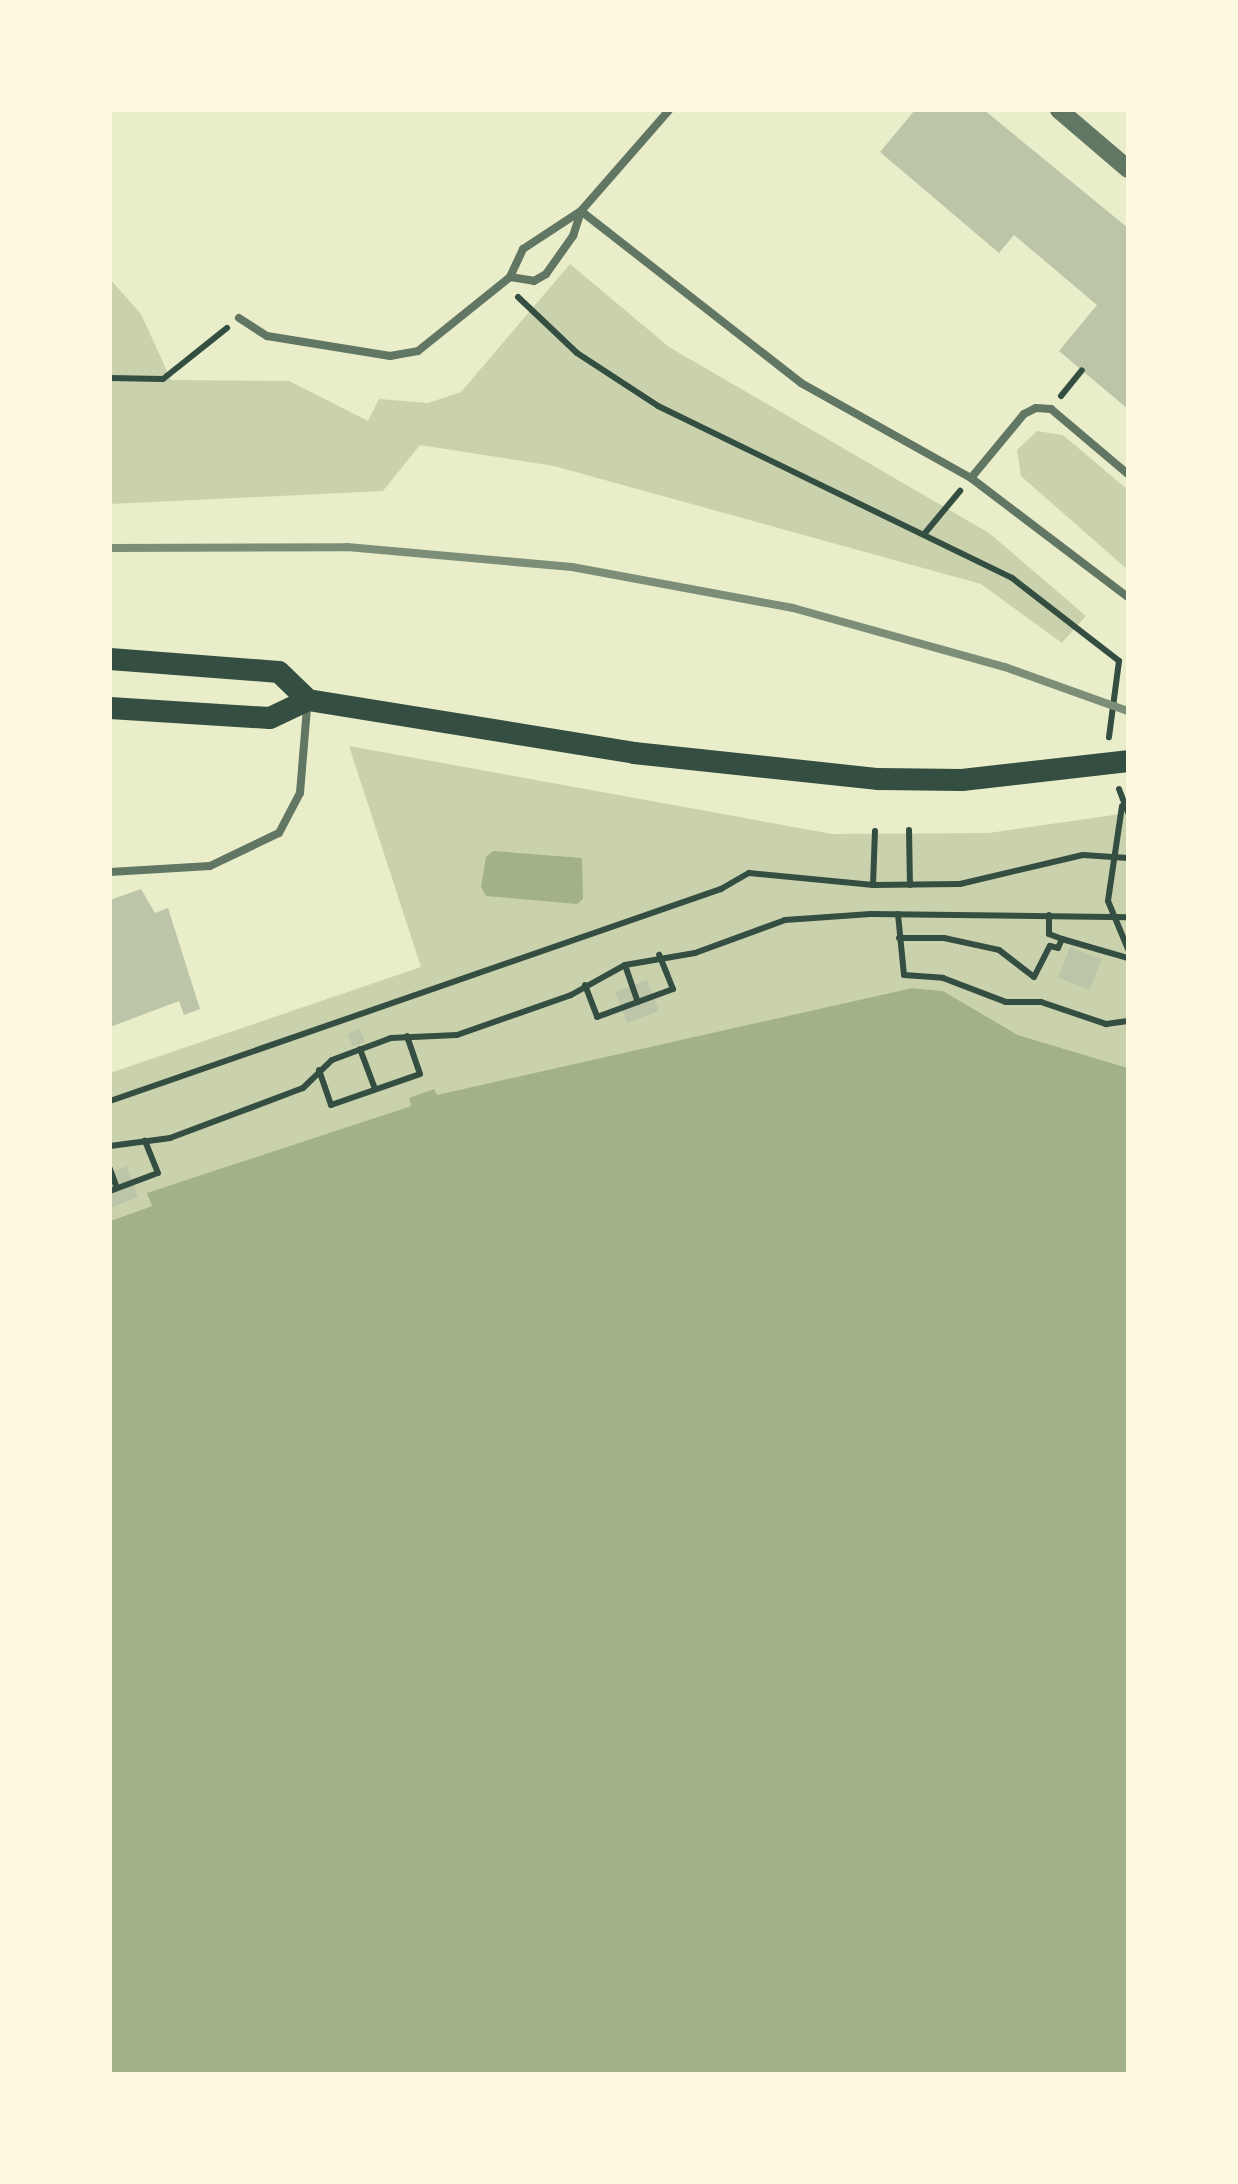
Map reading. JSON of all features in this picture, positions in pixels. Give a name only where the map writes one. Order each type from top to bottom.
[{"type":"main road","points":[[110,659],[279,672],[308,700]]},
{"type":"main road","points":[[110,708],[270,718],[308,700],[634,753],[847,777],[962,780],[1128,760]]},
{"type":"street","points":[[1059,110],[1128,169]]},
{"type":"lane","points":[[239,318],[267,336],[400,356],[433,342],[510,278],[523,249],[581,211],[669,110]]},
{"type":"lane","points":[[510,278],[534,281],[546,274],[574,236],[581,211]]},
{"type":"lane","points":[[581,211],[801,383],[971,478],[1128,597]]},
{"type":"lane","points":[[971,478],[1024,414],[1050,409],[1128,474]]},
{"type":"lane","points":[[110,872],[210,866],[278,833],[300,794],[308,700]]},
{"type":"path","points":[[510,278],[525,307],[616,380],[708,432],[926,532],[1012,578],[1119,661],[1122,678],[1107,728]]},
{"type":"path","points":[[110,378],[163,379],[239,318]]},
{"type":"path","points":[[1050,409],[1082,370]]},
{"type":"path","points":[[926,532],[971,478]]},
{"type":"path","points":[[1128,812],[1122,806],[1116,818],[1124,857],[1108,900],[1111,918],[1128,949]]},
{"type":"path","points":[[909,830],[910,885]]},
{"type":"path","points":[[873,884],[874,831]]},
{"type":"path","points":[[110,1101],[721,889],[749,873],[873,884],[960,884],[1083,855],[1124,857]]},
{"type":"path","points":[[110,1146],[170,1138],[303,1088],[319,1070],[360,1050],[407,1036],[456,1036],[624,966],[659,955],[695,952],[785,920],[898,914],[1128,918]]},
{"type":"path","points":[[898,914],[904,975],[943,978],[1006,1002],[1041,1002],[1106,1024],[1128,1021]]},
{"type":"path","points":[[1049,915],[1050,934],[1128,958]]},
{"type":"path","points":[[899,938],[944,938],[999,950],[1034,978],[1050,946],[1058,948],[1062,939]]},
{"type":"path","points":[[585,985],[596,1017],[672,989],[659,955]]},
{"type":"path","points":[[624,966],[638,1002]]},
{"type":"path","points":[[319,1070],[331,1105],[420,1074],[407,1036]]},
{"type":"path","points":[[360,1050],[375,1089]]},
{"type":"path","points":[[110,1169],[113,1190],[158,1174],[145,1140]]},
{"type":"shaded area","points":[[570,264],[669,347],[989,533],[1086,616],[1062,643],[981,584],[554,466],[420,445],[383,491],[110,504],[110,279],[141,314],[171,380],[289,381],[368,421],[379,399],[428,403],[461,392]]},
{"type":"shaded area","points":[[1037,431],[1063,435],[1128,490],[1128,570],[1021,476],[1017,450]]},
{"type":"shaded area","points":[[349,746],[832,834],[989,833],[1128,813],[1128,1068],[1018,1035],[943,991],[912,988],[436,1096],[434,1089],[410,1098],[411,1106],[148,1193],[152,1206],[110,1221],[110,1073],[421,967]]},
{"type":"shaded area","points":[[493,851],[582,858],[583,899],[577,904],[486,896],[481,887],[486,857]]},
{"type":"shaded area","points":[[912,988],[943,991],[1018,1035],[1128,1068],[1128,2074],[110,2074],[110,1221],[152,1206],[147,1193],[411,1106],[409,1098],[434,1089],[437,1095]]},
{"type":"building","points":[[915,110],[984,110],[1128,228],[1128,409],[1059,351],[1097,305],[1014,235],[999,253],[880,152]]},
{"type":"building","points":[[141,889],[155,913],[168,908],[200,1009],[184,1015],[179,1001],[110,1027],[110,900]]},
{"type":"building","points":[[1070,947],[1102,959],[1090,990],[1058,978]]},
{"type":"building","points":[[647,980],[659,1011],[627,1023],[615,992]]},
{"type":"building","points":[[360,1029],[365,1042],[353,1047],[348,1034]]},
{"type":"building","points":[[127,1166],[138,1197],[110,1208],[110,1173]]},
{"type":"railway","points":[[110,548],[347,547],[572,567],[793,608],[1005,667],[1128,711]]}]
